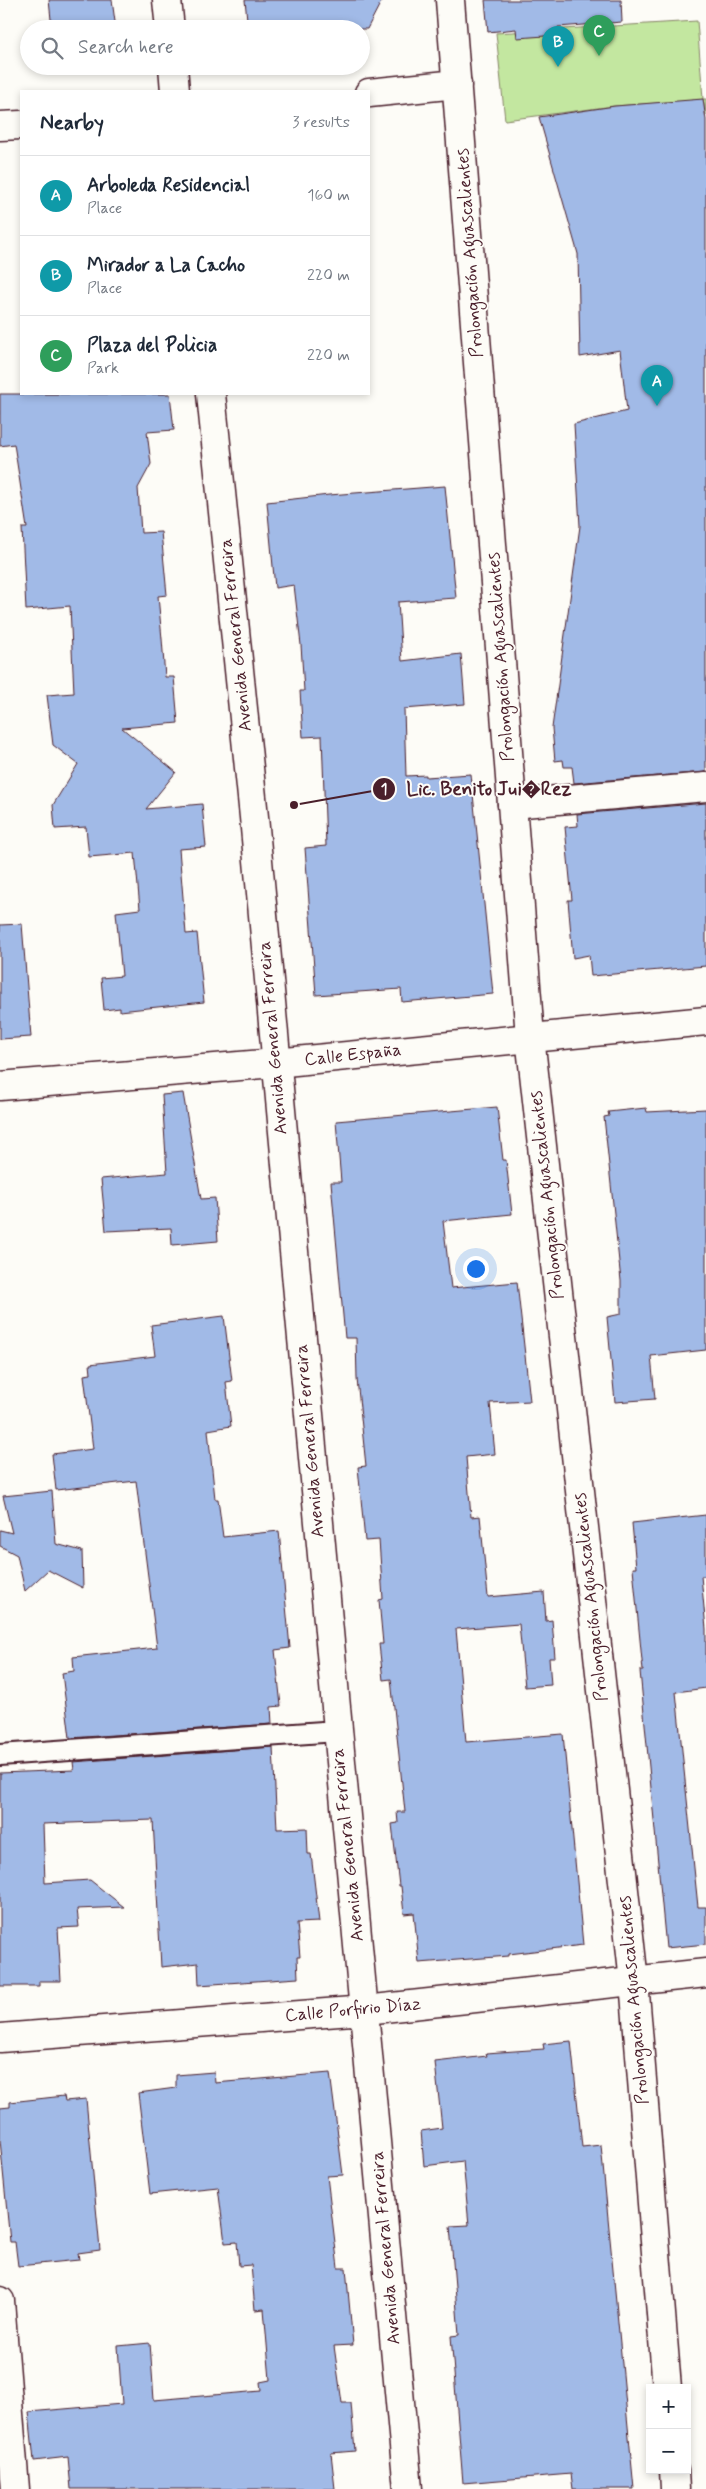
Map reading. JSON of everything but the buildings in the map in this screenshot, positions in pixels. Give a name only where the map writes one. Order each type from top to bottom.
[{"type":"street","points":[[167,0],[169,20]]},
{"type":"street","name":"Prolongación Aguascalientes","points":[[450,0],[530,1037],[634,1981],[667,2384]]},
{"type":"street","points":[[174,75],[175,90]]},
{"type":"street","points":[[370,93],[457,84]]},
{"type":"street","points":[[0,126],[20,125]]},
{"type":"street","name":"Avenida General Ferreira","points":[[212,395],[254,817],[275,1063],[365,2010],[408,2489]]},
{"type":"street","points":[[512,804],[706,787]]},
{"type":"street","name":"Calle España","points":[[0,1086],[275,1063],[706,1021]]},
{"type":"street","name":"Calle Porfirio Díaz","points":[[0,2038],[365,2010],[706,1973]]},
{"type":"street","points":[[0,2301],[15,2489]]},
{"type":"street","points":[[674,2474],[675,2489]]},
{"type":"lane","points":[[0,1754],[337,1731]]},
{"type":"green space","points":[[697,21],[703,99],[706,99],[706,116],[703,100],[614,106],[505,120],[496,33]]},
{"type":"place","name":"Plaza del Policia","points":[[599,56]]},
{"type":"place","name":"Mirador a La Cacho","points":[[558,67]]},
{"type":"place","name":"Arboleda Residencial","points":[[657,406]]},
{"type":"place","name":"Lic. Benito Jui�Rez","points":[[294,805]]}]
